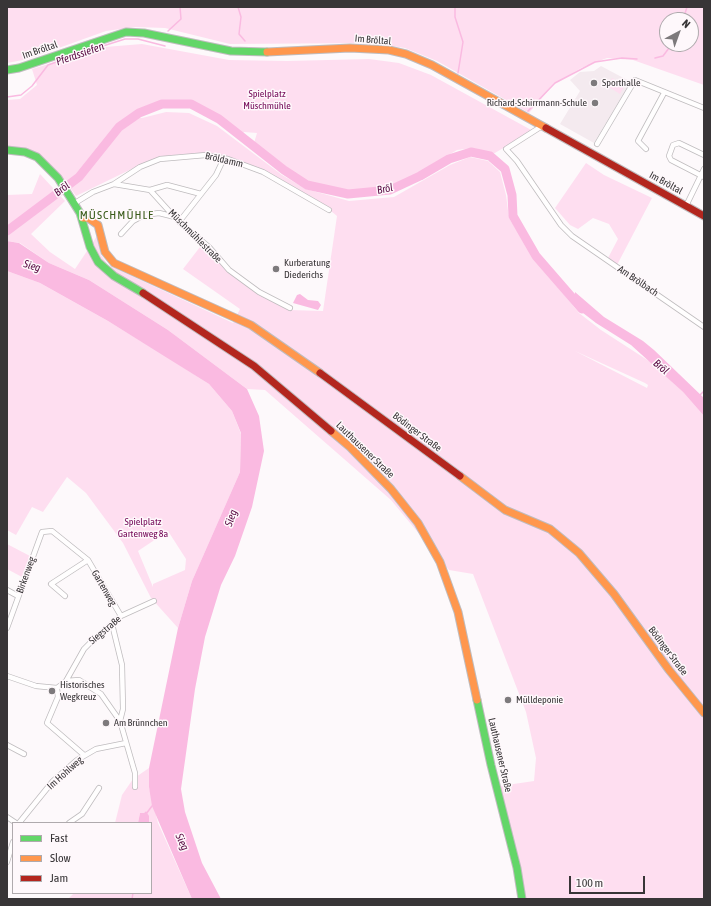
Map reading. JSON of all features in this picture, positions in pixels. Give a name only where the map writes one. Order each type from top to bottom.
[{"type":"street","name":"Im Bröltal","points":[[7,70],[19,68],[126,32],[144,33],[231,51],[258,52],[372,48],[406,54],[432,65],[704,216]]},
{"type":"street","points":[[597,144],[635,80],[704,108]]},
{"type":"street","points":[[646,149],[638,141],[664,93]]},
{"type":"street","name":"Am Brölbach","points":[[542,126],[506,150],[517,161],[550,213],[572,236],[704,326]]},
{"type":"street","points":[[702,177],[671,160],[669,154],[673,145],[679,143],[704,155]]},
{"type":"street","name":"Lauthausener Straße","points":[[7,150],[25,152],[37,158],[58,178],[83,218],[90,247],[98,262],[114,276],[167,308],[254,366],[360,457],[392,489],[418,523],[440,562],[458,612],[491,765],[517,868],[522,899]]},
{"type":"street","name":"Bröldamm","points":[[114,184],[140,167],[160,158],[206,155],[224,158],[255,168],[277,179],[329,210]]},
{"type":"street","points":[[179,222],[218,171],[224,158]]},
{"type":"street","points":[[686,206],[702,177],[704,169]]},
{"type":"street","points":[[73,200],[114,184],[150,190],[167,185],[201,194]]},
{"type":"street","name":"Müschmühlestraße","points":[[150,190],[179,222],[209,247],[229,270],[259,292],[290,308]]},
{"type":"street","points":[[121,234],[133,220],[144,215],[159,212],[175,217]]},
{"type":"street","name":"Bödinger Straße","points":[[83,218],[88,218],[98,225],[105,252],[114,263],[251,325],[369,408],[505,510],[550,529],[579,554],[614,594],[669,670],[704,713]]},
{"type":"street","name":"Gartenweg","points":[[52,531],[88,560],[121,616]]},
{"type":"street","name":"Birkenweg","points":[[7,628],[42,532],[52,531]]},
{"type":"street","name":"Gartenweg","points":[[65,596],[51,584],[88,560]]},
{"type":"street","points":[[7,590],[18,596]]},
{"type":"street","name":"Siegstraße","points":[[66,682],[84,649],[121,616],[154,601]]},
{"type":"street","points":[[112,624],[122,665],[123,709],[120,721]]},
{"type":"street","points":[[7,676],[36,686],[56,688],[66,682],[79,680],[98,691],[120,721],[135,773],[135,787]]},
{"type":"street","points":[[56,688],[58,697],[47,723],[84,755]]},
{"type":"street","name":"Im Hohlweg","points":[[19,822],[53,781],[84,755],[96,749],[126,743]]},
{"type":"street","points":[[7,745],[24,754]]},
{"type":"street","points":[[70,822],[82,814],[99,788]]},
{"type":"street","points":[[7,817],[16,822]]},
{"type":"street","points":[[7,862],[12,845]]},
{"type":"shaded area","name":"Richard-Schirrmann-Schule","points":[[601,66],[631,82],[594,143],[560,124],[580,91],[570,80],[580,72],[594,71]]},
{"type":"green space","points":[[7,7],[704,7],[704,85],[633,60],[607,58],[581,68],[554,84],[529,113],[437,61],[405,48],[371,43],[230,44],[165,28],[135,27],[106,31],[28,59],[7,63]]},
{"type":"green space","name":"Spielplatz Müschmühle","points":[[142,44],[229,60],[287,61],[369,59],[399,63],[431,75],[533,131],[493,154],[473,148],[457,150],[417,174],[389,188],[349,192],[309,183],[254,143],[257,133],[244,132],[242,135],[222,118],[191,103],[162,101],[137,110],[128,116],[142,118],[166,112],[189,113],[217,126],[282,175],[306,189],[349,201],[394,197],[450,165],[470,157],[488,161],[500,172],[506,195],[509,218],[534,258],[579,313],[601,330],[652,363],[683,392],[704,416],[704,899],[522,899],[500,786],[534,781],[536,758],[526,712],[473,574],[449,570],[391,500],[265,390],[247,389],[168,330],[89,280],[49,263],[20,243],[7,241],[7,195],[32,194],[40,174],[65,201],[31,234],[50,252],[75,269],[97,236],[101,255],[108,265],[233,323],[240,309],[183,269],[200,247],[289,310],[323,311],[337,216],[320,202],[268,172],[230,158],[206,154],[182,154],[159,157],[76,196],[61,175],[42,158],[7,148],[7,100],[20,99],[37,85],[32,69],[105,47]],"holes":[[[575,351],[648,385],[647,388]]]},
{"type":"green space","points":[[612,78],[625,85],[620,94],[607,86]]},
{"type":"green space","points":[[586,163],[604,175],[652,198],[617,265],[608,258],[618,239],[609,224],[593,218],[578,229],[570,225],[555,208]]},
{"type":"green space","name":"Spielplatz Gartenweg 8a","points":[[7,271],[40,283],[108,321],[209,384],[232,411],[241,434],[240,472],[192,581],[178,628],[151,598],[123,543],[86,493],[67,477],[43,512],[32,507],[16,535],[7,530]],"holes":[[[168,531],[186,559],[185,570],[153,584],[153,587],[138,551]]]},
{"type":"green space","points":[[7,544],[30,556],[22,577],[7,569]]},
{"type":"green space","points":[[149,768],[149,787],[158,823],[192,899],[68,899],[73,894],[152,894],[152,822],[149,822],[146,811],[144,813],[140,813],[138,822],[115,822],[122,795],[133,779]]},
{"type":"water","name":"Sieg","points":[[7,241],[19,243],[49,263],[89,280],[168,330],[247,389],[259,416],[264,451],[252,507],[235,556],[221,585],[205,637],[195,689],[181,789],[185,812],[202,863],[221,899],[192,899],[152,806],[149,787],[149,768],[178,628],[192,581],[240,472],[241,433],[232,411],[209,384],[108,321],[40,283],[7,271]]},
{"type":"water","points":[[575,292],[604,317],[643,341],[654,350],[704,398],[704,416],[683,392],[631,345],[596,323],[574,306]]},
{"type":"water","points":[[300,294],[308,300],[318,301],[321,305],[318,310],[293,303],[297,295]]},
{"type":"water","points":[[146,811],[149,816],[149,822],[138,822],[140,813],[144,813]]},
{"type":"waterway","name":"Pferdssiefen","points":[[168,31],[181,19],[180,7]]},
{"type":"waterway","points":[[238,7],[241,17],[239,34],[245,41]]},
{"type":"waterway","points":[[455,7],[455,17],[463,42],[458,73]]},
{"type":"waterway","points":[[685,12],[687,7]]},
{"type":"waterway","name":"Pferdssiefen","points":[[7,97],[21,95],[32,86],[48,65],[84,52],[125,39],[138,39],[165,46]]},
{"type":"waterway","points":[[655,58],[663,56],[666,52]]},
{"type":"waterway","points":[[528,111],[555,83],[595,62],[622,58],[637,59]]},
{"type":"waterway","name":"Bröl","points":[[7,231],[79,177],[119,127],[139,113],[162,104],[191,104],[219,119],[284,170],[307,185],[348,194],[390,190],[420,176],[449,159],[471,152],[490,156],[505,169],[512,195],[513,216],[536,256],[582,309]]},
{"type":"waterway","points":[[700,395],[704,391]]},
{"type":"waterway","points":[[146,814],[152,806]]},
{"type":"waterway","points":[[132,899],[133,894]]},
{"type":"traffic: fast","points":[[7,70],[19,68],[126,32],[144,33],[231,51],[267,52]]},
{"type":"traffic: fast","points":[[7,150],[25,152],[37,157],[58,178],[80,213],[90,247],[98,262],[114,276],[143,293]]},
{"type":"traffic: fast","points":[[477,700],[491,765],[517,868],[522,899]]},
{"type":"traffic: slow","points":[[267,52],[350,48],[389,50],[406,54],[432,65],[546,128]]},
{"type":"traffic: slow","points":[[83,218],[88,218],[98,225],[105,252],[114,263],[251,325],[320,373]]},
{"type":"traffic: slow","points":[[331,431],[350,447],[391,489],[418,523],[440,562],[458,612],[477,700]]},
{"type":"traffic: slow","points":[[460,476],[505,510],[550,529],[579,553],[614,594],[669,670],[704,713]]},
{"type":"traffic: jam","points":[[546,128],[704,216]]},
{"type":"traffic: jam","points":[[143,293],[254,366],[331,431]]},
{"type":"traffic: jam","points":[[320,373],[460,476]]},
{"type":"place","name":"Sporthalle","points":[[594,83]]},
{"type":"place","name":"Richard-Schirrmann-Schule","points":[[595,103]]},
{"type":"place","name":"Kurberatung Diederichs","points":[[276,269]]},
{"type":"place","name":"Historisches Wegkreuz","points":[[52,691]]},
{"type":"place","name":"Mülldeponie","points":[[508,700]]},
{"type":"place","name":"Am Brünnchen","points":[[106,723]]},
{"type":"district","name":"MÜSCHMÜHLE","points":[[117,215]]}]
